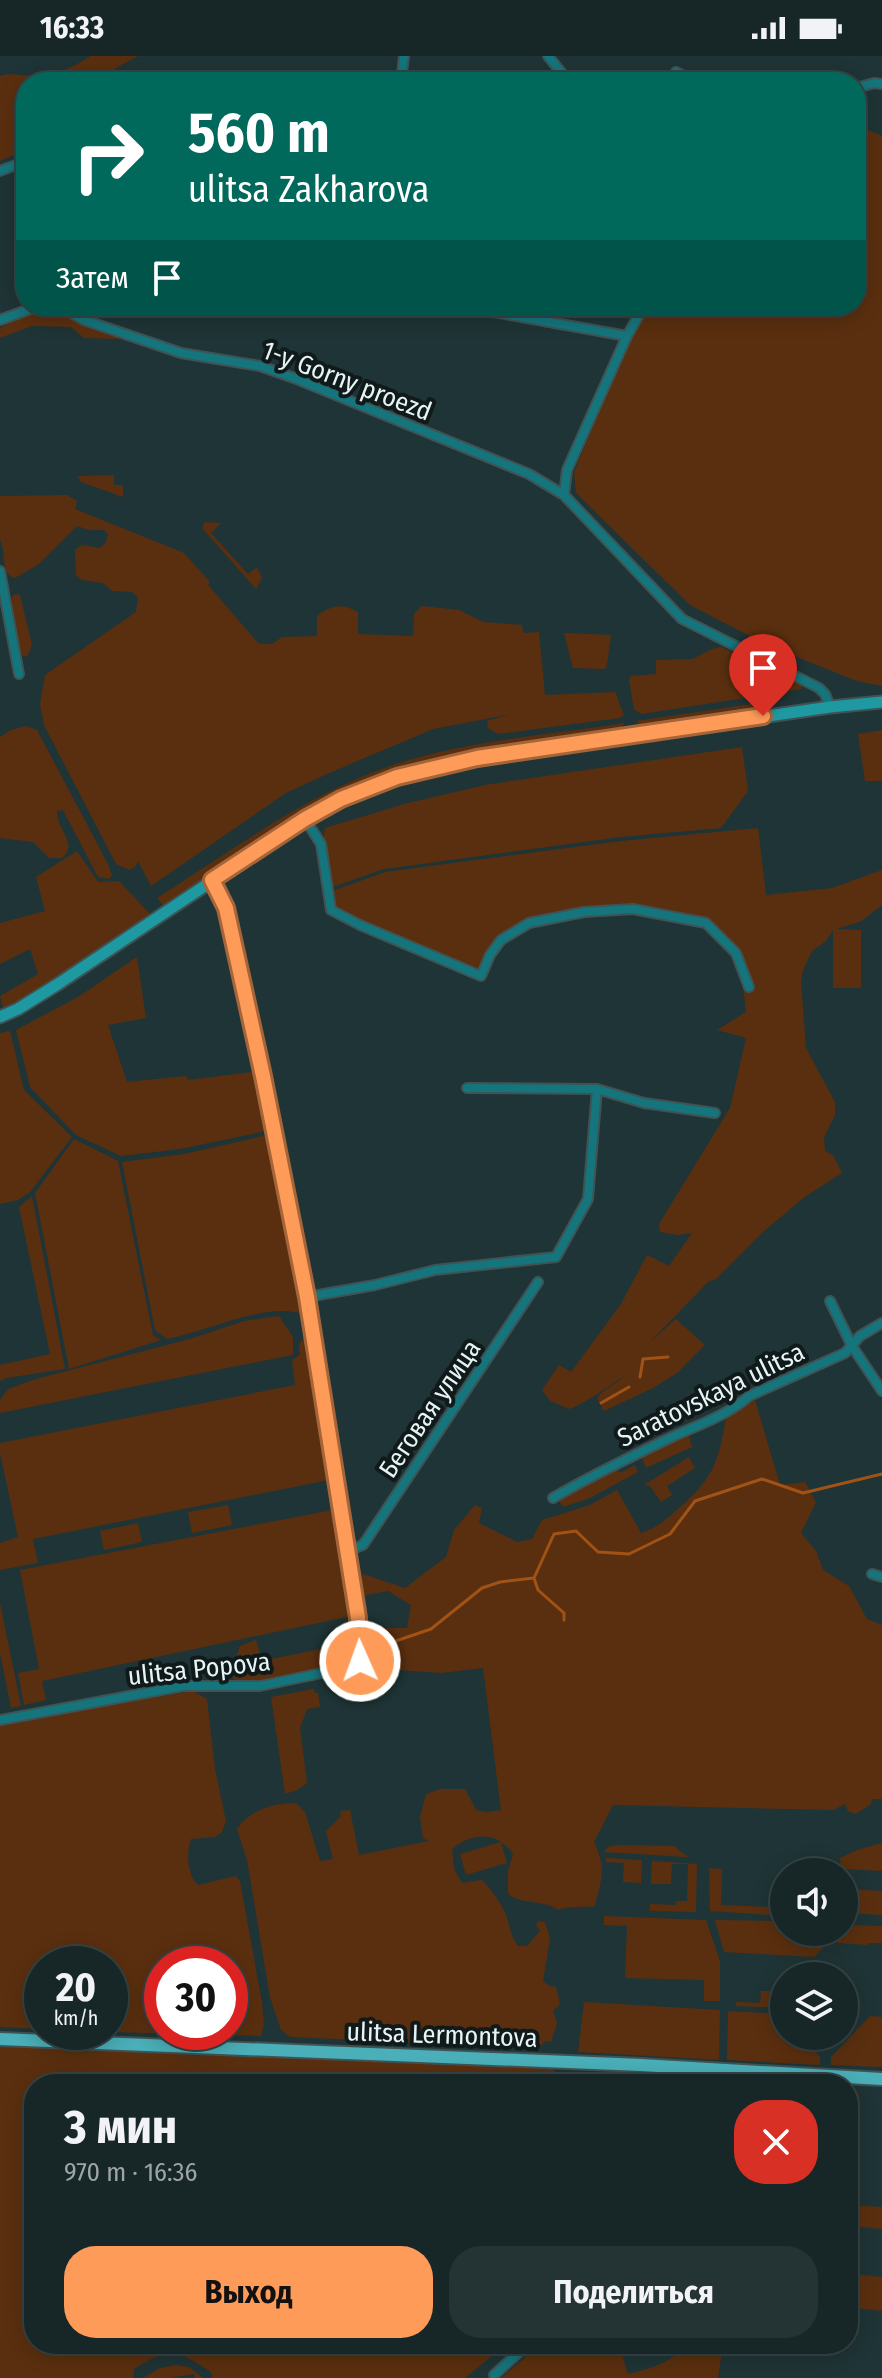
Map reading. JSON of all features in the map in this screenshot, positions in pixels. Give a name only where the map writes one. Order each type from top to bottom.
[{"type":"main road","points":[[0,1017],[18,1009],[305,819],[341,799],[397,777],[477,758],[882,702]]},
{"type":"main road","name":"ulitsa Lermontova","points":[[0,2039],[611,2064],[734,2074]]},
{"type":"main road","name":"ulitsa Lermontova","points":[[858,2079],[882,2079]]},
{"type":"street","points":[[548,56],[561,72]]},
{"type":"street","points":[[878,83],[882,77]]},
{"type":"street","name":"1-y Gorny proezd","points":[[78,316],[181,353],[260,366],[529,474],[564,495],[682,619],[819,688],[830,707]]},
{"type":"street","points":[[516,316],[627,336]]},
{"type":"street","points":[[564,495],[567,470],[638,316]]},
{"type":"street","points":[[0,571],[19,674]]},
{"type":"street","points":[[305,819],[321,844],[331,910],[481,976],[501,940],[529,923],[584,912],[647,910],[706,923],[736,953],[749,987]]},
{"type":"street","points":[[212,880],[226,908],[263,1076],[307,1297],[348,1551]]},
{"type":"street","points":[[467,1088],[597,1089],[644,1103],[715,1113]]},
{"type":"street","points":[[307,1297],[435,1270],[556,1257],[588,1199],[597,1089]]},
{"type":"street","name":"Беговая улица","points":[[348,1551],[363,1545],[538,1282]]},
{"type":"street","points":[[830,1301],[852,1346],[882,1391]]},
{"type":"street","name":"Saratovskaya ulitsa","points":[[553,1498],[587,1478],[719,1415],[749,1396],[845,1353],[860,1336],[882,1323]]},
{"type":"street","name":"ulitsa Popova","points":[[0,1720],[183,1686],[260,1686],[355,1666],[360,1661],[361,1645],[348,1551]]},
{"type":"street","points":[[872,1574],[882,1577]]},
{"type":"street","points":[[494,2375],[517,2354]]},
{"type":"shaded area","points":[[91,56],[138,56],[114,72],[55,72]]},
{"type":"shaded area","points":[[16,75],[16,154],[0,161],[0,76]]},
{"type":"shaded area","points":[[866,129],[882,136],[882,686],[857,681],[769,646],[690,605],[576,493],[574,472],[630,337],[643,316],[866,316]]},
{"type":"shaded area","points":[[22,316],[67,316],[120,335],[123,339],[84,338],[71,327],[32,326],[0,338],[0,328]]},
{"type":"shaded area","points":[[114,475],[114,485],[123,485],[123,497],[81,482],[78,476]]},
{"type":"shaded area","points":[[67,495],[77,501],[75,509],[184,553],[259,644],[272,644],[282,637],[317,636],[317,616],[337,606],[358,612],[358,634],[413,636],[414,614],[422,606],[459,610],[483,622],[522,625],[523,633],[539,632],[545,695],[615,692],[624,715],[498,734],[488,728],[487,721],[511,714],[433,729],[286,793],[151,886],[138,861],[129,870],[116,864],[44,725],[40,704],[45,675],[136,612],[138,597],[132,592],[112,591],[103,583],[82,580],[76,575],[75,549],[82,545],[100,548],[108,534],[104,530],[77,526],[39,564],[15,578],[7,573],[0,540],[0,496]]},
{"type":"shaded area","points":[[205,522],[221,523],[211,533],[248,574],[257,567],[262,578],[256,589],[202,528]]},
{"type":"shaded area","points":[[20,595],[32,645],[27,657],[21,655],[15,635],[12,597]]},
{"type":"shaded area","points":[[564,633],[611,635],[605,669],[573,668]]},
{"type":"shaded area","points":[[721,647],[801,685],[802,689],[642,714],[634,710],[631,676],[656,674],[656,660],[693,659]]},
{"type":"shaded area","points":[[758,703],[759,710],[649,727],[641,727],[636,721]]},
{"type":"shaded area","points":[[625,723],[617,731],[442,759],[398,771],[168,905],[163,905],[157,898],[302,806],[396,764],[452,749]]},
{"type":"shaded area","points":[[26,726],[37,730],[109,866],[112,875],[109,879],[98,877],[63,810],[57,811],[68,841],[67,852],[62,858],[49,858],[33,842],[0,838],[0,737]]},
{"type":"shaded area","points":[[882,730],[882,781],[865,781],[858,734]]},
{"type":"shaded area","points":[[742,747],[748,791],[721,828],[621,837],[384,869],[330,888],[323,842],[325,828],[408,803],[485,785]]},
{"type":"shaded area","points":[[758,828],[766,895],[832,888],[882,870],[882,905],[860,922],[836,929],[861,930],[861,988],[833,988],[833,930],[826,941],[812,951],[801,982],[806,1048],[835,1102],[835,1115],[824,1137],[825,1151],[833,1155],[842,1173],[806,1196],[763,1232],[715,1280],[709,1281],[649,1343],[676,1319],[705,1345],[677,1373],[604,1411],[597,1398],[625,1375],[570,1409],[550,1401],[542,1390],[559,1365],[571,1372],[621,1304],[647,1255],[669,1266],[692,1233],[678,1235],[660,1232],[659,1224],[730,1108],[746,1038],[717,1030],[746,1012],[739,950],[703,917],[647,906],[609,906],[528,920],[498,938],[480,969],[360,921],[334,906],[332,894],[335,890],[385,872],[621,841]]},
{"type":"shaded area","points":[[77,851],[98,882],[119,881],[150,914],[4,1012],[0,996],[38,974],[30,949],[0,964],[0,923],[45,911],[36,877]]},
{"type":"shaded area","points":[[137,957],[146,1018],[108,1025],[127,1082],[186,1076],[188,1080],[259,1071],[271,1130],[180,1149],[121,1156],[76,1135],[30,1087],[16,1030],[78,997]]},
{"type":"shaded area","points":[[10,1031],[24,1090],[72,1137],[30,1192],[18,1200],[0,1204],[0,1033]]},
{"type":"shaded area","points":[[272,1134],[308,1314],[263,1313],[167,1339],[155,1330],[122,1162],[184,1154]]},
{"type":"shaded area","points":[[74,1139],[118,1161],[153,1335],[161,1340],[69,1369],[35,1193]]},
{"type":"shaded area","points":[[32,1196],[65,1369],[0,1381],[0,1365],[50,1354],[19,1207]]},
{"type":"shaded area","points":[[279,1316],[293,1337],[293,1355],[0,1413],[0,1400],[8,1389],[36,1379],[190,1339],[244,1321]]},
{"type":"shaded area","points":[[304,1338],[313,1343],[334,1479],[33,1539],[38,1563],[0,1570],[0,1543],[18,1537],[0,1443],[295,1385],[292,1360],[300,1355],[299,1344]]},
{"type":"shaded area","points":[[755,1400],[780,1485],[805,1482],[816,1502],[801,1533],[816,1551],[823,1570],[849,1586],[867,1619],[882,1625],[882,1799],[872,1799],[871,1804],[856,1814],[848,1811],[845,1804],[833,1810],[613,1805],[594,1842],[602,1867],[595,1906],[559,1910],[508,1894],[508,1871],[513,1854],[507,1846],[492,1838],[468,1839],[452,1849],[454,1869],[462,1883],[482,1880],[489,1888],[504,1910],[518,1946],[527,1946],[540,1931],[536,1925],[538,1921],[545,1922],[550,1938],[543,1981],[556,1987],[560,2004],[553,2011],[557,2023],[551,2042],[545,2041],[539,2048],[290,2037],[281,2030],[270,1997],[247,1860],[237,1829],[242,1822],[263,1809],[296,1803],[305,1812],[320,1861],[333,1859],[326,1831],[340,1817],[341,1811],[350,1810],[359,1855],[429,1841],[423,1838],[420,1817],[426,1794],[441,1789],[465,1789],[476,1810],[501,1810],[483,1668],[441,1673],[398,1670],[379,1673],[378,1653],[368,1635],[385,1628],[407,1628],[411,1605],[388,1591],[361,1596],[359,1586],[363,1574],[405,1588],[446,1557],[454,1530],[475,1505],[482,1508],[479,1523],[517,1542],[532,1539],[542,1520],[590,1505],[617,1490],[641,1533],[646,1531],[669,1517],[699,1488],[717,1459],[726,1418]]},
{"type":"shaded area","points":[[688,1433],[692,1447],[646,1468],[641,1456]]},
{"type":"shaded area","points":[[689,1457],[695,1468],[667,1486],[672,1495],[661,1502],[650,1486],[644,1485]]},
{"type":"shaded area","points":[[635,1465],[638,1472],[588,1499],[563,1507],[559,1501],[589,1481],[617,1468],[620,1473]]},
{"type":"shaded area","points":[[228,1505],[232,1525],[192,1533],[188,1512]]},
{"type":"shaded area","points":[[338,1509],[356,1615],[42,1681],[46,1700],[24,1705],[18,1673],[39,1669],[20,1570]]},
{"type":"shaded area","points":[[138,1523],[142,1542],[104,1550],[100,1531]]},
{"type":"shaded area","points":[[0,1603],[21,1706],[11,1708],[0,1653]]},
{"type":"shaded area","points":[[357,1621],[358,1659],[354,1664],[261,1684],[240,1685],[230,1676],[240,1646],[256,1640],[262,1661],[354,1642],[351,1622]]},
{"type":"shaded area","points":[[314,1689],[318,1693],[320,1707],[307,1709],[300,1728],[307,1783],[285,1794],[271,1697]]},
{"type":"shaded area","points":[[193,1691],[207,1699],[215,1769],[226,1821],[222,1832],[215,1837],[191,1839],[188,1864],[198,1885],[236,1876],[240,1881],[262,2003],[264,2023],[261,2036],[248,2036],[248,1946],[144,1946],[144,2033],[128,2032],[128,1946],[24,1946],[24,2028],[0,2027],[0,1724]]},
{"type":"shaded area","points":[[501,1842],[507,1863],[466,1875],[460,1854]]},
{"type":"shaded area","points":[[882,1843],[882,1871],[858,1870],[858,1858],[840,1858]]},
{"type":"shaded area","points":[[610,1846],[674,1846],[688,1857],[603,1852]]},
{"type":"shaded area","points":[[606,1858],[642,1860],[641,1883],[623,1882],[624,1863],[606,1862]]},
{"type":"shaded area","points":[[652,1861],[697,1864],[696,1912],[650,1911],[650,1904],[675,1905],[676,1901],[687,1901],[688,1864],[672,1864],[671,1884],[651,1884]]},
{"type":"shaded area","points":[[709,1868],[722,1869],[721,1905],[770,1907],[770,1915],[710,1911]]},
{"type":"shaded area","points":[[858,1890],[882,1891],[882,1915],[858,1914]]},
{"type":"shaded area","points":[[604,1916],[706,1920],[720,1961],[720,2001],[704,2001],[704,1980],[625,1978],[627,1926],[604,1925]]},
{"type":"shaded area","points":[[715,1920],[770,1921],[770,1946],[823,1946],[814,1957],[724,1952]]},
{"type":"shaded area","points":[[858,1925],[882,1926],[882,1943],[858,1944]]},
{"type":"shaded area","points":[[761,1991],[770,1991],[770,2007],[736,2006],[736,2002],[760,2003]]},
{"type":"shaded area","points":[[584,2002],[720,2010],[719,2060],[578,2052]]},
{"type":"shaded area","points":[[728,2011],[770,2013],[770,2050],[814,2050],[820,2057],[820,2065],[727,2060]]},
{"type":"shaded area","points":[[870,2016],[882,2017],[882,2067],[831,2065],[831,2057],[838,2050],[858,2050],[858,2029]]},
{"type":"shaded area","points":[[0,2044],[24,2045],[24,2050],[128,2049],[552,2065],[555,2074],[24,2074],[24,2354],[165,2354],[134,2369],[133,2378],[0,2378]]},
{"type":"shaded area","points":[[858,2206],[882,2207],[882,2229],[858,2227]]},
{"type":"shaded area","points":[[858,2275],[882,2277],[882,2311],[858,2308]]},
{"type":"shaded area","points":[[173,2354],[494,2354],[465,2378],[212,2378],[211,2372],[181,2355]]},
{"type":"shaded area","points":[[529,2354],[622,2354],[628,2374],[653,2367],[676,2354],[722,2354],[718,2378],[501,2378]]},
{"type":"shaded area","points":[[176,2365],[189,2367],[203,2378],[195,2378],[194,2374],[143,2378],[160,2368]]},
{"type":"waterway","points":[[640,1377],[643,1359],[668,1357]]},
{"type":"waterway","points":[[601,1403],[629,1387]]},
{"type":"waterway","points":[[564,1620],[564,1613],[538,1590],[534,1578],[554,1534],[576,1531],[598,1552],[629,1554],[670,1534],[695,1501],[762,1479],[803,1493],[882,1474]]},
{"type":"waterway","points":[[384,1645],[431,1629],[482,1588],[500,1582],[534,1578]]},
{"type":"route","points":[[360,1661],[358,1618],[307,1297],[226,908],[212,880],[305,819],[341,799],[397,777],[477,758],[763,716]]}]
